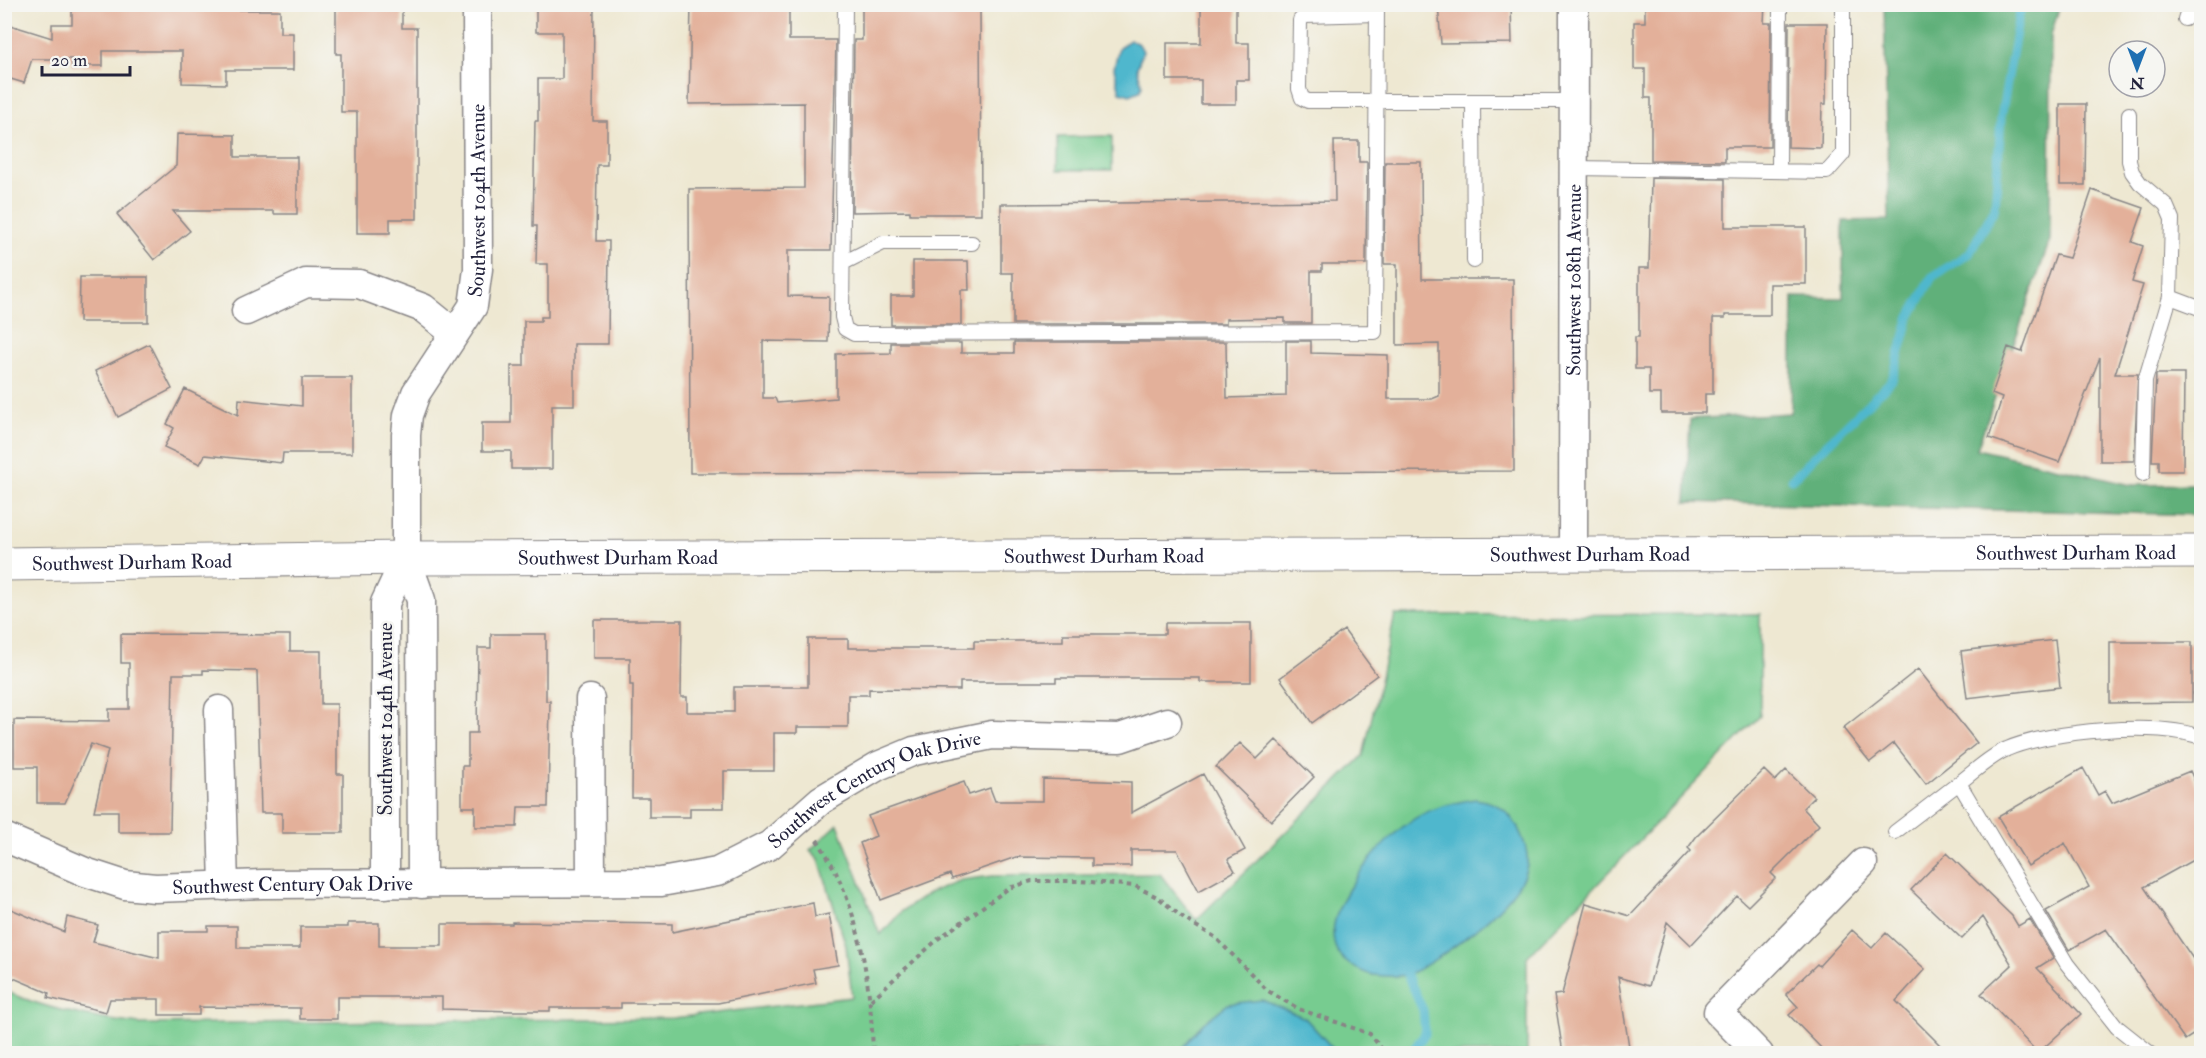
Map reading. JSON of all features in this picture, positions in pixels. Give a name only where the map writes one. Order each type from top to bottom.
[{"type":"main road","name":"Southwest Durham Road","points":[[4,564],[406,558],[2202,552]]},
{"type":"street","name":"Southwest 104th Avenue","points":[[423,884],[422,600],[406,558],[408,415],[416,393],[473,306],[478,269],[477,4]]},
{"type":"street","name":"Southwest 108th Avenue","points":[[1573,554],[1574,4]]},
{"type":"street","points":[[246,311],[306,283],[359,284],[423,308],[454,333]]},
{"type":"street","name":"Southwest 104th Avenue","points":[[385,884],[385,603],[406,558]]},
{"type":"street","points":[[590,699],[591,882]]},
{"type":"street","points":[[219,710],[224,886]]},
{"type":"street","name":"Southwest Century Oak Drive","points":[[4,837],[85,872],[125,885],[155,888],[661,882],[717,872],[770,845],[821,800],[878,766],[914,751],[992,735],[1120,738],[1167,722]]},
{"type":"street","points":[[1759,1053],[1718,1012],[1863,863]]},
{"type":"lane","points":[[844,4],[842,317],[844,329],[854,334],[1375,332],[1377,101],[1377,9],[1305,16],[1300,20],[1298,26],[1299,89],[1302,98],[1308,101],[1377,101],[1575,101]]},
{"type":"lane","points":[[1779,171],[1780,4]]},
{"type":"lane","points":[[1574,168],[1827,172],[1843,154],[1843,4]]},
{"type":"lane","points":[[2186,19],[2190,4]]},
{"type":"lane","points":[[1473,101],[1474,261]]},
{"type":"lane","points":[[2128,114],[2129,161],[2132,172],[2140,183],[2166,205],[2172,219],[2170,297],[2145,381],[2144,474]]},
{"type":"lane","points":[[843,263],[883,243],[972,243]]},
{"type":"lane","points":[[2170,297],[2202,309]]},
{"type":"lane","points":[[1895,832],[2005,750],[2032,739],[2134,729],[2161,730],[2202,738]]},
{"type":"lane","points":[[1959,783],[2067,964],[2117,1027],[2151,1053]]},
{"type":"path","points":[[801,817],[829,857],[850,910],[871,1000],[873,1053]]},
{"type":"path","points":[[871,1000],[938,939],[1009,888],[1032,881],[1080,881],[1135,886],[1159,898],[1184,919],[1215,937],[1268,991],[1299,1009],[1370,1034],[1386,1053]]},
{"type":"green space","points":[[1884,5],[2060,5],[2051,35],[2050,240],[1977,449],[2131,485],[2201,484],[2201,515],[1686,502],[1690,419],[1791,413],[1793,297],[1843,298],[1843,221],[1889,220]]},
{"type":"green space","points":[[1112,136],[1112,170],[1058,170],[1058,137]]},
{"type":"green space","points":[[1760,614],[1760,716],[1527,957],[1527,1053],[5,1054],[5,991],[71,1013],[140,1024],[673,1018],[852,997],[846,946],[819,859],[810,850],[838,824],[880,935],[902,911],[931,892],[961,880],[993,876],[1160,874],[1196,920],[1363,756],[1395,615]]},
{"type":"water","points":[[1130,40],[1139,44],[1143,51],[1137,68],[1142,85],[1140,91],[1130,95],[1120,92],[1114,68],[1119,47]]},
{"type":"water","points":[[1476,799],[1498,806],[1510,817],[1521,834],[1527,852],[1526,869],[1508,898],[1458,944],[1409,974],[1373,975],[1349,964],[1336,949],[1333,931],[1338,910],[1363,868],[1395,834],[1424,813]]},
{"type":"water","points":[[1262,1000],[1305,1018],[1337,1053],[1178,1053],[1201,1025],[1228,1004]]},
{"type":"building","points":[[536,4],[594,4],[593,121],[607,121],[607,165],[597,165],[596,241],[609,241],[608,344],[574,344],[574,405],[552,405],[552,469],[511,469],[511,451],[482,451],[482,423],[511,423],[511,366],[524,366],[524,321],[541,321],[541,317],[548,317],[548,264],[536,264],[537,226],[533,226],[535,121],[538,121],[538,79],[562,79],[562,32],[536,32]]},
{"type":"building","points":[[691,4],[789,4],[789,40],[836,40],[831,250],[788,250],[788,296],[829,297],[828,342],[763,341],[763,398],[775,398],[777,403],[836,398],[836,354],[891,353],[891,343],[961,343],[961,353],[1014,353],[1014,342],[1226,342],[1227,398],[1286,396],[1286,341],[1311,341],[1311,353],[1388,355],[1388,399],[1432,399],[1439,396],[1439,344],[1397,345],[1397,264],[1384,264],[1385,162],[1421,162],[1422,279],[1513,279],[1514,471],[690,473],[689,189],[804,188],[804,103],[689,104]]},
{"type":"building","points":[[862,4],[980,6],[981,214],[910,214],[910,211],[852,212],[854,40],[862,40]]},
{"type":"building","points":[[1438,4],[1511,4],[1512,43],[1441,44]]},
{"type":"building","points":[[1645,4],[1765,4],[1764,23],[1771,23],[1770,147],[1725,147],[1725,161],[1651,160],[1651,98],[1645,98],[1645,69],[1634,69],[1634,22],[1645,22]]},
{"type":"building","points":[[72,5],[229,5],[229,10],[280,10],[280,33],[293,33],[293,70],[226,70],[226,84],[182,83],[182,51],[103,51],[103,66],[72,66],[72,59],[32,59],[24,83],[4,77],[4,23],[52,38],[52,24],[72,24]]},
{"type":"building","points":[[336,5],[402,5],[402,28],[417,28],[417,219],[390,219],[390,233],[357,233],[357,112],[341,112],[341,54],[336,54]]},
{"type":"building","points":[[1201,5],[1236,5],[1236,43],[1249,43],[1249,80],[1236,80],[1236,104],[1201,104],[1201,80],[1167,80],[1167,43],[1201,43]]},
{"type":"building","points":[[1789,23],[1827,23],[1826,104],[1822,104],[1821,148],[1788,147]]},
{"type":"building","points":[[2060,104],[2086,104],[2085,185],[2060,185]]},
{"type":"building","points":[[177,134],[235,135],[235,157],[297,157],[297,214],[274,214],[274,211],[173,211],[190,231],[154,260],[117,214],[176,166]]},
{"type":"building","points":[[1334,141],[1359,141],[1359,162],[1367,162],[1366,264],[1322,264],[1322,271],[1311,271],[1311,323],[1285,323],[1285,318],[1226,319],[1226,324],[1013,324],[1013,273],[1001,273],[1001,204],[1335,201]]},
{"type":"building","points":[[1651,178],[1725,179],[1725,227],[1806,227],[1806,284],[1770,284],[1770,315],[1725,315],[1725,318],[1713,318],[1713,394],[1705,394],[1705,413],[1661,413],[1661,394],[1649,394],[1649,369],[1635,369],[1635,337],[1639,337],[1639,268],[1649,268]]},
{"type":"building","points":[[2092,190],[2144,208],[2132,242],[2143,246],[2132,282],[2143,285],[2115,374],[2138,374],[2134,461],[2100,461],[2100,357],[2059,462],[1989,438],[2002,398],[1992,394],[2008,347],[2022,352],[2056,255],[2069,258]]},
{"type":"building","points":[[913,261],[968,261],[969,290],[961,290],[961,325],[891,325],[891,296],[913,296]]},
{"type":"building","points":[[80,277],[148,277],[148,322],[79,322]]},
{"type":"building","points":[[149,344],[172,389],[118,417],[95,371]]},
{"type":"building","points":[[2156,374],[2184,374],[2183,471],[2159,471],[2159,461],[2152,461]]},
{"type":"building","points":[[302,378],[352,378],[352,453],[283,453],[282,463],[205,455],[200,464],[164,447],[174,428],[167,424],[185,389],[238,415],[239,399],[302,406]]},
{"type":"building","points":[[594,620],[682,620],[681,697],[687,697],[687,712],[734,712],[734,687],[808,687],[808,639],[848,639],[848,648],[974,648],[974,641],[1063,641],[1063,634],[1165,634],[1165,623],[1251,623],[1251,682],[1200,682],[1200,678],[1056,678],[1056,682],[960,682],[960,690],[869,689],[869,695],[848,695],[848,727],[797,727],[797,733],[774,733],[774,771],[724,771],[724,808],[690,808],[690,817],[649,817],[649,798],[632,798],[633,685],[630,685],[630,658],[594,658]]},
{"type":"building","points":[[1344,630],[1377,675],[1312,723],[1280,678]]},
{"type":"building","points":[[121,634],[290,635],[290,651],[321,651],[321,704],[337,704],[337,774],[343,774],[343,833],[282,833],[282,813],[261,813],[257,671],[203,670],[203,674],[173,674],[170,832],[118,832],[118,811],[94,811],[108,750],[91,744],[65,803],[37,803],[37,767],[14,767],[14,720],[109,721],[109,709],[129,709],[129,663],[121,663]]},
{"type":"building","points":[[491,634],[546,634],[546,701],[550,701],[548,807],[518,807],[517,827],[475,827],[475,807],[462,807],[462,766],[468,766],[468,733],[477,733],[478,648],[491,648]]},
{"type":"building","points":[[2055,640],[2060,687],[1967,698],[1961,651]]},
{"type":"building","points":[[2110,642],[2192,642],[2192,702],[2110,703]]},
{"type":"building","points":[[1918,669],[1977,743],[1926,784],[1894,743],[1870,762],[1843,728]]},
{"type":"building","points":[[1276,740],[1314,777],[1271,821],[1216,767],[1240,743],[1257,759]]},
{"type":"building","points":[[2083,768],[2098,795],[2105,791],[2112,803],[2190,771],[2202,797],[2202,855],[2144,887],[2202,972],[2202,1029],[2185,1040],[2106,929],[2069,950],[2046,911],[2089,887],[2065,843],[2028,866],[1998,817]]},
{"type":"building","points":[[1764,770],[1775,781],[1786,770],[1814,797],[1803,808],[1819,825],[1771,873],[1776,878],[1748,906],[1737,896],[1691,945],[1667,922],[1649,986],[1618,977],[1630,1053],[1563,1053],[1554,995],[1562,994],[1586,903],[1630,916],[1691,851],[1688,848],[1696,837]]},
{"type":"building","points":[[1203,774],[1245,850],[1228,859],[1235,871],[1199,891],[1177,850],[1131,850],[1131,866],[1092,866],[1092,858],[1016,857],[952,879],[950,874],[881,900],[860,843],[876,836],[868,816],[964,782],[969,795],[990,788],[995,801],[1043,801],[1043,779],[1131,782],[1131,813]]},
{"type":"building","points":[[1947,853],[2012,916],[2018,926],[2030,919],[2053,958],[2037,968],[2081,1014],[2038,1053],[1981,994],[2012,965],[1983,917],[1962,939],[1911,890]]},
{"type":"building","points":[[813,903],[815,917],[829,914],[838,965],[813,969],[816,983],[718,1003],[621,1003],[621,1008],[550,1008],[550,1011],[512,1011],[442,1009],[442,997],[337,997],[337,1019],[300,1019],[300,1008],[199,1007],[199,1015],[159,1015],[159,999],[110,999],[106,1012],[48,998],[49,993],[4,974],[4,906],[64,932],[67,917],[98,925],[93,942],[159,958],[159,931],[208,931],[208,926],[237,926],[237,948],[300,948],[300,927],[348,927],[348,923],[379,923],[379,946],[442,946],[442,924],[512,924],[512,922],[672,924],[672,932]]},
{"type":"building","points":[[1852,930],[1872,948],[1886,933],[1925,969],[1896,1001],[1948,1053],[1826,1053],[1789,1015],[1798,1007],[1786,994],[1817,964],[1819,966]]},
{"type":"waterway","points":[[1792,479],[1892,380],[1909,319],[1932,277],[1969,254],[1995,208],[2001,117],[2019,15],[2024,4]]},
{"type":"waterway","points":[[1407,975],[1423,1010],[1425,1034],[1410,1054]]}]
